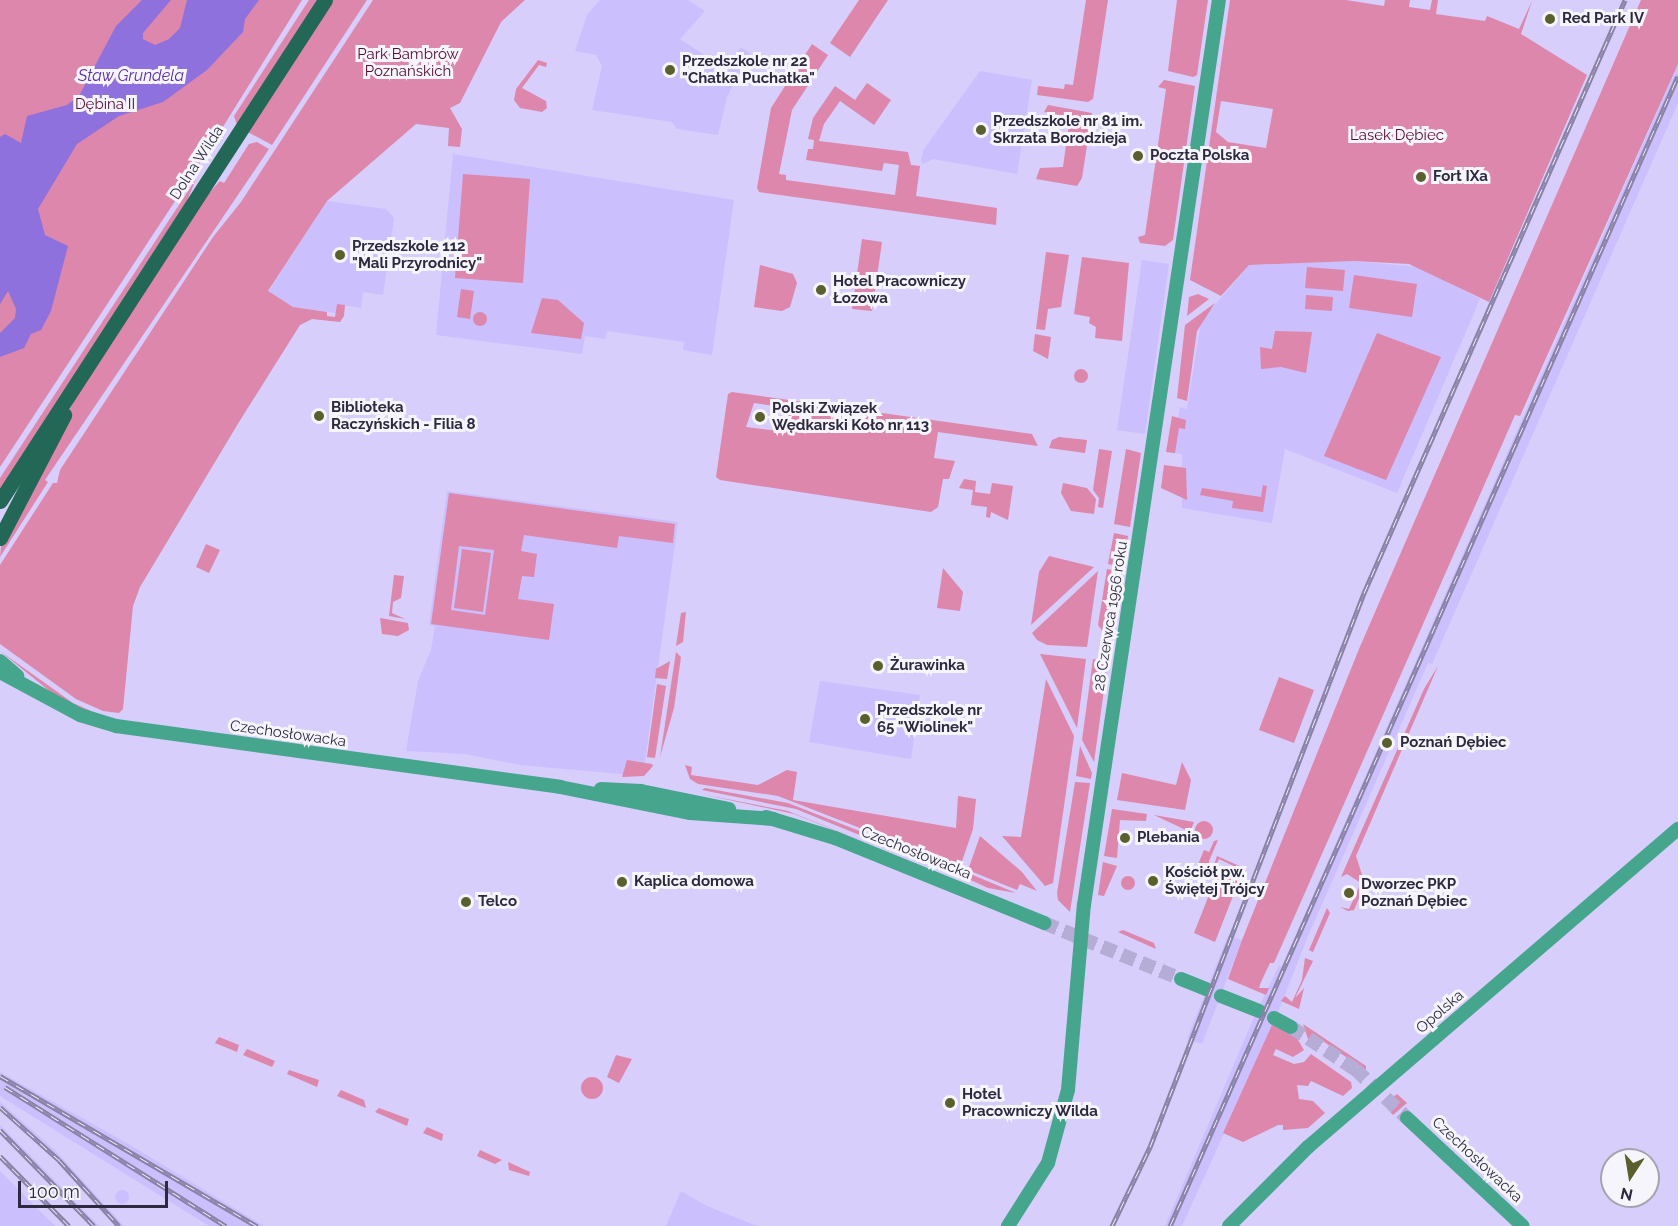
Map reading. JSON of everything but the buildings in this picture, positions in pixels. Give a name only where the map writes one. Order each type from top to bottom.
[{"type":"main road","name":"Dolna Wilda","points":[[0,501],[325,0]]},
{"type":"main road","name":"Dolna Wilda","points":[[0,538],[100,346]]},
{"type":"street","name":"28 Czerwca 1956 roku","points":[[1008,1226],[1048,1163],[1068,1090],[1081,925],[1219,0]]},
{"type":"street","name":"Czechosłowacka","points":[[0,661],[22,682]]},
{"type":"street","name":"Czechosłowacka","points":[[0,672],[80,715],[116,726],[560,787],[635,790],[774,819],[835,838],[1044,923]]},
{"type":"street","name":"Opolska","points":[[1230,1226],[1300,1153],[1678,829]]},
{"type":"street","points":[[1181,979],[1206,989]]},
{"type":"street","points":[[1221,996],[1259,1011]]},
{"type":"street","points":[[1274,1018],[1291,1027]]},
{"type":"street","name":"Czechosłowacka","points":[[1407,1118],[1523,1226]]},
{"type":"shaded area","name":"Przedszkole nr 22 \"Chatka Puchatka\"","points":[[600,0],[688,0],[705,11],[680,39],[715,62],[721,52],[733,60],[741,47],[750,53],[727,97],[718,135],[677,129],[672,122],[592,110],[602,66],[596,55],[575,51],[587,15]]},
{"type":"shaded area","points":[[1678,64],[1678,103],[1432,664],[1428,663],[1308,936],[1271,1030],[1182,1226],[1165,1226],[1252,1022],[1279,965],[1282,966]]},
{"type":"shaded area","name":"Przedszkole nr 81 im. Skrzata Borodzieja","points":[[980,71],[1032,80],[1017,174],[933,159],[923,164],[921,161],[924,149]]},
{"type":"shaded area","points":[[453,154],[734,200],[712,355],[683,350],[684,342],[607,331],[605,339],[585,336],[582,354],[436,335]]},
{"type":"shaded area","name":"Przedszkole 112 \"Mali Przyrodnicy\"","points":[[327,201],[386,209],[394,218],[383,295],[363,292],[361,308],[337,304],[336,313],[293,307],[268,292]]},
{"type":"shaded area","points":[[1142,260],[1169,264],[1145,434],[1117,430]]},
{"type":"shaded area","points":[[1354,261],[1418,267],[1480,299],[1397,493],[1285,449],[1272,523],[1182,508],[1182,454],[1172,453],[1180,407],[1187,409],[1201,321],[1249,265]]},
{"type":"shaded area","points":[[447,491],[678,522],[643,776],[520,765],[465,754],[406,751],[418,681],[431,650],[435,626],[429,625]]},
{"type":"shaded area","name":"Przedszkole nr 65 \"Wiolinek\"","points":[[820,681],[920,695],[911,759],[809,742]]},
{"type":"shaded area","points":[[1228,935],[1242,940],[1202,1044],[1187,1039]]},
{"type":"shaded area","points":[[0,1072],[125,1142],[264,1226],[209,1226],[0,1096]]},
{"type":"shaded area","points":[[0,1102],[55,1150],[124,1226],[116,1226],[58,1163],[0,1110]]},
{"type":"shaded area","points":[[0,1125],[99,1226],[91,1226],[0,1135]]},
{"type":"shaded area","points":[[0,1171],[55,1226],[0,1226]]},
{"type":"shaded area","points":[[122,1190],[127,1192],[129,1197],[127,1202],[122,1204],[117,1202],[115,1197],[117,1192]]},
{"type":"shaded area","points":[[681,1191],[707,1206],[757,1226],[666,1226]]},
{"type":"green space","name":"Dębina II","points":[[0,0],[302,0],[206,154],[0,467]]},
{"type":"green space","points":[[309,0],[318,0],[237,125],[234,116]]},
{"type":"green space","points":[[331,0],[367,0],[272,145],[246,131]]},
{"type":"green space","name":"Park Bambrów Poznańskich","points":[[373,0],[525,0],[501,22],[460,103],[450,108],[462,129],[460,147],[448,146],[449,128],[416,124],[327,201],[268,291],[293,307],[327,312],[327,316],[335,317],[337,304],[345,305],[344,316],[340,322],[312,319],[300,325],[239,422],[140,587],[133,606],[123,709],[119,713],[103,711],[76,699],[0,644],[0,565],[53,483],[57,483],[60,470],[213,237],[241,202]]},
{"type":"green space","points":[[859,0],[888,0],[850,57],[830,43]]},
{"type":"green space","points":[[1086,0],[1108,0],[1093,99],[1088,102],[1037,95],[1038,86],[1064,89],[1065,84],[1073,85]]},
{"type":"green space","points":[[1177,0],[1208,0],[1197,75],[1193,77],[1168,71]]},
{"type":"green space","name":"Lasek Dębiec","points":[[1230,0],[1346,0],[1384,6],[1385,0],[1410,0],[1409,7],[1430,10],[1432,0],[1438,0],[1436,14],[1485,21],[1487,16],[1519,29],[1532,1],[1521,34],[1587,75],[1489,302],[1409,264],[1354,261],[1249,265],[1221,296],[1190,280]],"holes":[[[1221,101],[1273,109],[1266,148],[1228,142],[1216,132]]]},
{"type":"green space","points":[[1641,0],[1678,0],[1678,64],[1520,416],[1515,415],[1274,963],[1270,963],[1261,982],[1259,988],[1269,988],[1266,995],[1228,979],[1242,940],[1359,649]]},
{"type":"green space","points":[[812,44],[828,55],[792,110],[779,174],[786,175],[786,180],[895,195],[899,165],[884,163],[882,171],[806,160],[808,149],[813,149],[814,140],[808,139],[813,118],[835,86],[855,100],[867,83],[891,100],[874,125],[840,101],[824,124],[819,141],[908,152],[911,165],[920,166],[916,196],[997,208],[996,225],[759,192],[757,188],[771,108]]},
{"type":"green space","points":[[538,60],[547,63],[546,67],[539,65],[522,88],[546,101],[547,108],[542,112],[520,108],[514,100],[516,89]]},
{"type":"green space","points":[[1164,80],[1195,86],[1173,240],[1165,246],[1140,243],[1138,237],[1145,235],[1166,89],[1158,87]]},
{"type":"green space","points":[[1048,105],[1092,113],[1082,178],[1077,186],[1036,179],[1040,168],[1063,167],[1070,117],[1044,112]]},
{"type":"green space","points":[[257,142],[269,149],[45,480],[48,482],[0,557],[1,546],[77,395],[201,202],[220,181],[224,183],[249,144]]},
{"type":"green space","points":[[463,174],[530,179],[523,283],[455,278]]},
{"type":"green space","points":[[196,179],[187,201],[0,492],[0,478]]},
{"type":"green space","points":[[862,239],[882,242],[872,311],[852,309]]},
{"type":"green space","points":[[1046,252],[1069,255],[1061,307],[1048,309],[1045,330],[1036,329]]},
{"type":"green space","points":[[1082,257],[1129,263],[1122,341],[1095,338],[1096,327],[1089,323],[1090,317],[1074,314]]},
{"type":"green space","points":[[760,265],[793,274],[797,283],[790,307],[782,311],[754,307]]},
{"type":"green space","points":[[1307,267],[1345,270],[1343,291],[1305,288]]},
{"type":"green space","points":[[1354,275],[1417,284],[1412,317],[1349,308]]},
{"type":"green space","points":[[461,289],[474,291],[470,319],[457,317]]},
{"type":"green space","points":[[1198,294],[1209,299],[1187,316],[1189,297]]},
{"type":"green space","points":[[1306,295],[1333,297],[1332,311],[1305,309]]},
{"type":"green space","points":[[542,298],[558,300],[584,323],[581,339],[531,333]]},
{"type":"green space","points":[[1215,303],[1197,331],[1187,401],[1177,398],[1185,325]]},
{"type":"green space","points":[[480,312],[485,314],[487,319],[485,324],[480,326],[475,324],[473,319],[475,314]]},
{"type":"green space","points":[[1275,331],[1312,332],[1306,373],[1281,367],[1261,369],[1260,347],[1272,349]]},
{"type":"green space","points":[[1377,333],[1441,357],[1386,480],[1324,456]]},
{"type":"green space","points":[[1035,334],[1051,337],[1048,359],[1033,351]]},
{"type":"green space","points":[[1081,369],[1086,371],[1088,376],[1086,381],[1081,383],[1076,381],[1074,376],[1076,371]]},
{"type":"green space","points":[[732,392],[1032,434],[1038,446],[938,432],[934,458],[955,461],[949,479],[943,479],[938,507],[931,512],[720,480],[716,477],[728,394]],"holes":[[[754,403],[782,407],[781,413],[789,416],[787,432],[746,427]]]},
{"type":"green space","points":[[1172,416],[1186,420],[1185,429],[1179,428],[1175,453],[1166,452]]},
{"type":"green space","points":[[1059,437],[1087,440],[1085,453],[1049,448],[1052,440]]},
{"type":"green space","points":[[1099,449],[1112,451],[1103,508],[1098,507],[1099,498],[1093,490]]},
{"type":"green space","points":[[1126,449],[1141,453],[1130,527],[1114,524]]},
{"type":"green space","points":[[1164,465],[1186,468],[1187,500],[1161,488]]},
{"type":"green space","points":[[964,479],[976,481],[975,492],[990,494],[992,483],[1013,486],[1008,520],[991,512],[990,518],[986,517],[987,507],[971,505],[973,490],[959,488]]},
{"type":"green space","points":[[1063,483],[1087,488],[1096,499],[1094,514],[1071,511],[1061,493]]},
{"type":"green space","points":[[1263,485],[1267,486],[1263,512],[1232,508],[1233,501],[1200,495],[1202,488],[1261,497]]},
{"type":"green space","points":[[449,493],[675,524],[673,543],[619,536],[617,548],[524,535],[521,551],[537,554],[534,577],[522,576],[518,599],[554,604],[549,640],[431,624]],"holes":[[[459,546],[494,550],[485,615],[451,610]]]},
{"type":"green space","points":[[1114,533],[1128,536],[1123,567],[1108,564]]},
{"type":"green space","points":[[206,544],[220,550],[209,573],[196,567]]},
{"type":"green space","points":[[462,549],[491,553],[483,612],[454,608]]},
{"type":"green space","points":[[1049,556],[1094,567],[1031,625],[1039,572]]},
{"type":"green space","points":[[943,568],[963,592],[960,611],[937,608]]},
{"type":"green space","points":[[1107,569],[1122,572],[1112,644],[1098,625]]},
{"type":"green space","points":[[1098,571],[1087,647],[1047,645],[1037,640],[1032,633]]},
{"type":"green space","points":[[394,575],[404,576],[401,598],[393,602],[392,613],[405,619],[389,616]]},
{"type":"green space","points":[[686,612],[683,642],[676,646],[681,613]]},
{"type":"green space","points":[[380,618],[408,623],[409,630],[398,636],[382,634]]},
{"type":"green space","points":[[0,651],[73,703],[91,711],[90,714],[52,693]]},
{"type":"green space","points":[[676,652],[681,657],[674,708],[660,757]]},
{"type":"green space","points":[[1040,654],[1086,659],[1077,728]]},
{"type":"green space","points":[[1093,659],[1108,661],[1094,762],[1082,740]]},
{"type":"green space","points":[[670,661],[667,679],[655,678],[656,669]]},
{"type":"green space","points":[[1438,666],[1356,856],[1365,884],[1354,910],[1348,911],[1340,907],[1349,909],[1361,883],[1347,874],[1341,877],[1424,689]]},
{"type":"green space","points":[[1279,677],[1314,690],[1294,743],[1259,730]]},
{"type":"green space","points":[[1046,679],[1074,736],[1053,883],[1045,886],[1002,836],[1021,837]]},
{"type":"green space","points":[[657,684],[666,686],[655,758],[647,757]]},
{"type":"green space","points":[[1080,746],[1092,773],[1091,779],[1076,776]]},
{"type":"green space","points":[[627,760],[653,766],[644,776],[622,777]]},
{"type":"green space","points":[[1182,762],[1191,780],[1185,810],[1117,800],[1122,773],[1176,785]]},
{"type":"green space","points":[[685,765],[692,767],[691,775],[758,785],[787,770],[797,772],[793,800],[956,828],[958,796],[976,799],[973,829],[960,867],[778,796],[698,784],[690,779]]},
{"type":"green space","points":[[1075,782],[1090,783],[1070,912],[1058,900],[1057,893]]},
{"type":"green space","points":[[705,788],[788,803],[959,870],[952,873],[796,809],[702,790]]},
{"type":"green space","points":[[701,794],[788,811],[879,848],[794,814]]},
{"type":"green space","points":[[1112,809],[1147,814],[1146,821],[1120,820],[1117,858],[1104,856]]},
{"type":"green space","points":[[1154,815],[1194,822],[1190,832]]},
{"type":"green space","points":[[1204,821],[1210,824],[1213,830],[1210,836],[1204,839],[1198,836],[1195,830],[1198,824]]},
{"type":"green space","points":[[980,836],[1022,872],[1037,891],[1020,884],[1017,890],[968,870]]},
{"type":"green space","points":[[1218,840],[1209,861],[1209,880],[1194,874],[1204,850],[1209,852],[1214,841]]},
{"type":"green space","points":[[1217,856],[1244,868],[1215,942],[1194,933],[1216,877],[1225,875],[1227,872],[1239,875],[1242,870],[1219,859],[1215,867],[1225,872],[1216,875],[1214,865]]},
{"type":"green space","points":[[1103,862],[1117,866],[1104,896],[1098,895]]},
{"type":"green space","points":[[963,871],[1016,893],[988,888],[964,877]]},
{"type":"green space","points":[[1128,876],[1133,878],[1135,883],[1133,888],[1128,890],[1123,888],[1121,883],[1123,878]]},
{"type":"green space","points":[[1327,908],[1330,913],[1313,952],[1309,950]]},
{"type":"green space","points":[[1123,930],[1154,943],[1156,949],[1118,932]]},
{"type":"green space","points":[[1305,958],[1313,961],[1295,998],[1304,988],[1299,1009],[1281,1001],[1285,996],[1292,1002],[1302,980]]},
{"type":"green space","points":[[1303,1024],[1366,1066],[1366,1069],[1360,1075],[1359,1066],[1317,1037],[1308,1039]]},
{"type":"green space","points":[[1272,1025],[1287,1032],[1292,1030],[1304,1050],[1293,1057],[1276,1049],[1273,1055],[1294,1064],[1304,1062],[1311,1054],[1351,1082],[1352,1088],[1343,1096],[1311,1081],[1308,1086],[1297,1085],[1299,1099],[1313,1101],[1325,1113],[1308,1128],[1283,1130],[1283,1125],[1278,1125],[1243,1142],[1223,1133]]},
{"type":"green space","points":[[219,1037],[239,1045],[237,1052],[215,1043]]},
{"type":"green space","points":[[247,1049],[275,1061],[272,1067],[243,1055]]},
{"type":"green space","points":[[616,1055],[632,1059],[619,1083],[607,1077]]},
{"type":"green space","points":[[289,1070],[319,1080],[317,1087],[287,1074]]},
{"type":"green space","points":[[592,1077],[600,1080],[603,1088],[600,1096],[592,1099],[584,1096],[581,1088],[584,1080]]},
{"type":"green space","points":[[341,1090],[364,1100],[366,1108],[337,1096]]},
{"type":"green space","points":[[1397,1094],[1407,1103],[1393,1115],[1384,1105]]},
{"type":"green space","points":[[379,1108],[409,1119],[407,1126],[375,1112]]},
{"type":"green space","points":[[427,1127],[443,1134],[442,1141],[423,1133]]},
{"type":"green space","points":[[480,1150],[502,1160],[495,1164],[477,1156]]},
{"type":"green space","points":[[508,1162],[530,1172],[529,1176],[509,1170]]},
{"type":"water","name":"Staw Grundela","points":[[142,0],[171,0],[143,33],[143,39],[155,45],[169,39],[180,28],[187,0],[259,0],[245,19],[243,32],[207,70],[163,102],[119,116],[77,144],[38,209],[45,235],[68,246],[51,311],[41,330],[31,334],[24,348],[0,357],[0,333],[15,318],[16,309],[8,291],[0,304],[0,137],[5,134],[21,143],[27,116],[67,105],[79,96],[116,26]]},
{"type":"tunnel","points":[[1044,923],[1181,979]]},
{"type":"tunnel","points":[[1291,1027],[1355,1069],[1407,1118]]},
{"type":"railway","points":[[1112,1226],[1150,1147],[1364,593],[1625,0]]},
{"type":"railway","points":[[1170,1226],[1678,76]]},
{"type":"railway","points":[[0,1076],[257,1226]]},
{"type":"railway","points":[[5,1087],[226,1226]]},
{"type":"railway","points":[[0,1107],[59,1160],[119,1226]]},
{"type":"railway","points":[[0,1130],[94,1226]]},
{"type":"railway","points":[[0,1156],[69,1226]]},
{"type":"place","name":"Red Park IV","points":[[1550,19]]},
{"type":"place","name":"Przedszkole nr 22 \"Chatka Puchatka\"","points":[[670,70]]},
{"type":"place","name":"Przedszkole nr 81 im. Skrzata Borodzieja","points":[[981,130]]},
{"type":"place","name":"Poczta Polska","points":[[1138,156]]},
{"type":"place","name":"Fort IXa","points":[[1421,177]]},
{"type":"place","name":"Przedszkole 112 \"Mali Przyrodnicy\"","points":[[340,255]]},
{"type":"place","name":"Hotel Pracowniczy Łozowa","points":[[821,290]]},
{"type":"place","name":"Biblioteka Raczyńskich - Filia 8","points":[[319,416]]},
{"type":"place","name":"Polski Związek Wędkarski Koło nr 113","points":[[760,417]]},
{"type":"place","name":"Żurawinka","points":[[878,666]]},
{"type":"place","name":"Przedszkole nr 65 \"Wiolinek\"","points":[[865,719]]},
{"type":"place","name":"Poznań Dębiec","points":[[1387,743]]},
{"type":"place","name":"Plebania","points":[[1125,838]]},
{"type":"place","name":"Kościół pw. Świętej Trójcy","points":[[1153,881]]},
{"type":"place","name":"Kaplica domowa","points":[[622,882]]},
{"type":"place","name":"Dworzec PKP Poznań Dębiec","points":[[1349,893]]},
{"type":"place","name":"Telco","points":[[466,902]]},
{"type":"place","name":"Hotel Pracowniczy Wilda","points":[[950,1103]]}]
